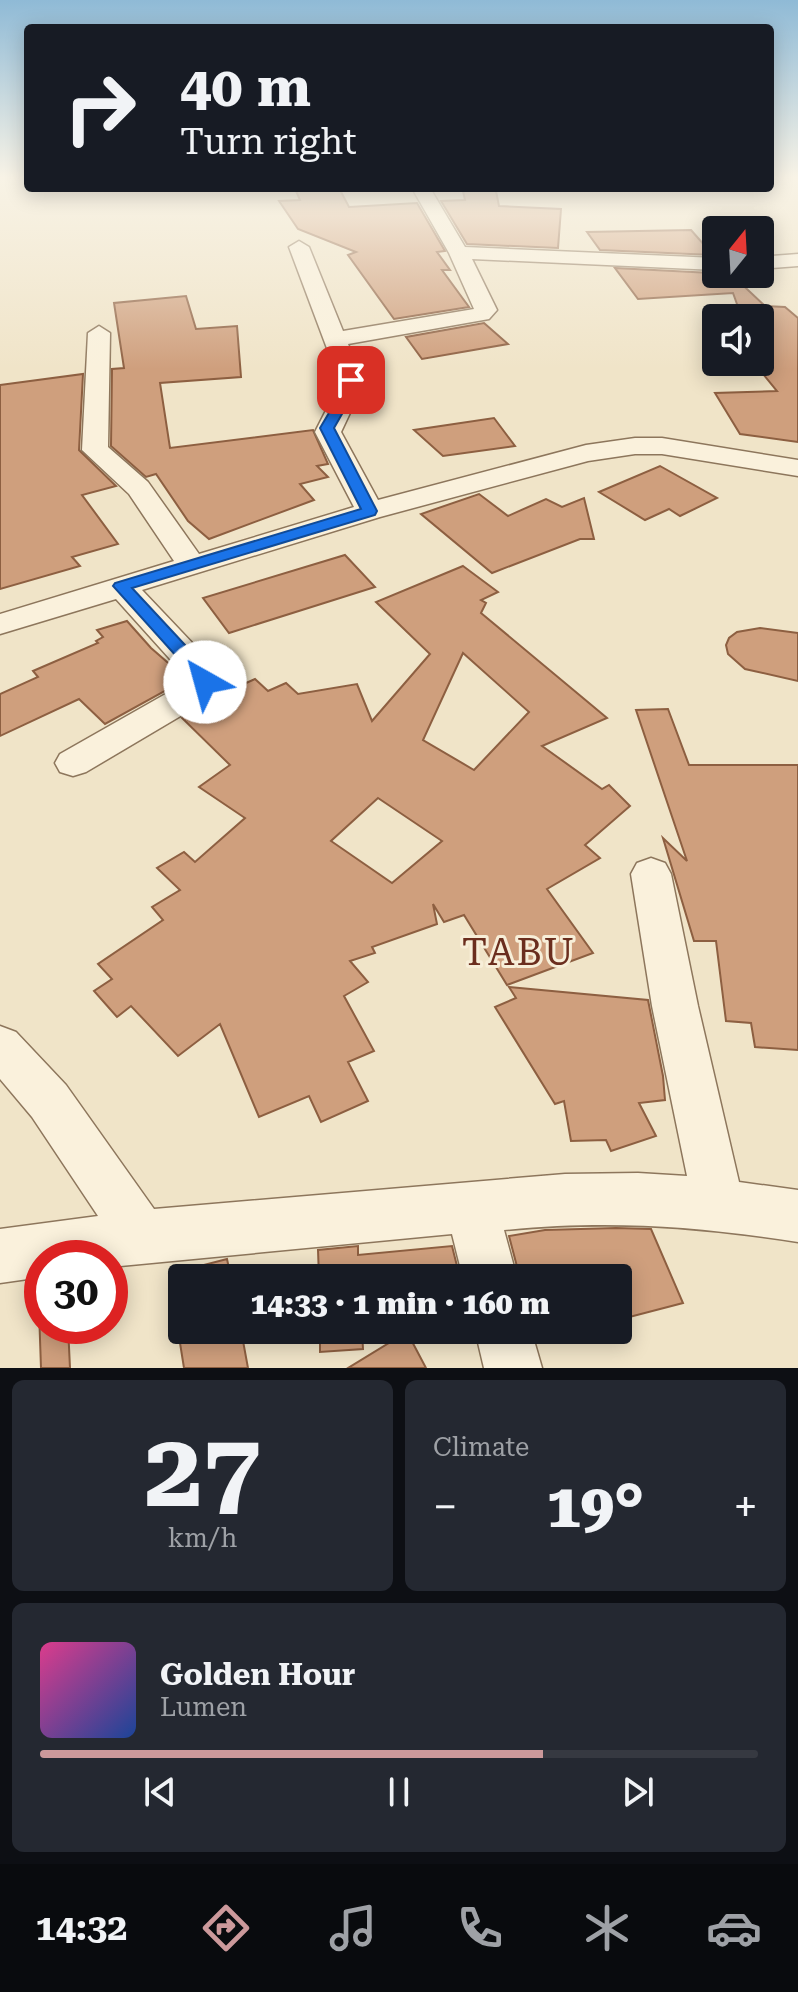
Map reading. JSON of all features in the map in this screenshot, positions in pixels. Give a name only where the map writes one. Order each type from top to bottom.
[{"type":"street","points":[[337,339],[484,312],[484,302],[452,242]]},
{"type":"street","points":[[299,247],[352,383],[327,428],[370,511]]},
{"type":"street","points":[[459,253],[702,263]]},
{"type":"street","points":[[774,262],[798,260]]},
{"type":"street","points":[[99,333],[93,425],[95,450],[125,470],[161,514],[191,565]]},
{"type":"street","points":[[0,624],[370,511],[586,453],[635,446],[693,450],[798,468]]},
{"type":"street","points":[[73,763],[199,690],[205,682],[205,677],[121,586]]},
{"type":"street","points":[[651,874],[675,1006],[718,1204]]},
{"type":"street","points":[[0,1046],[49,1101],[142,1236]]},
{"type":"street","points":[[0,1256],[142,1236],[623,1198],[718,1204],[798,1216]]},
{"type":"street","points":[[472,1208],[486,1264]]},
{"type":"street","points":[[507,1344],[513,1368]]},
{"type":"building","points":[[330,242],[440,242],[445,251],[437,252],[450,270],[442,270],[469,307],[394,319],[348,255],[356,252]]},
{"type":"building","points":[[466,242],[558,242],[558,248]]},
{"type":"building","points":[[594,242],[701,242],[702,255],[600,250]]},
{"type":"building","points":[[615,268],[702,272],[702,288],[746,288],[763,304],[737,304],[733,293],[638,299]]},
{"type":"building","points":[[186,296],[196,329],[237,326],[241,377],[160,383],[170,448],[313,430],[328,464],[317,466],[328,477],[300,484],[314,500],[209,539],[188,521],[156,474],[146,477],[111,446],[112,369],[124,368],[114,303]]},
{"type":"building","points":[[774,306],[785,307],[798,318],[798,442],[740,434],[715,393],[777,391],[765,376],[774,376]]},
{"type":"building","points":[[484,323],[508,344],[422,359],[406,337]]},
{"type":"building","points":[[83,374],[79,450],[116,486],[82,495],[118,544],[72,557],[80,566],[0,589],[0,385]]},
{"type":"building","points":[[494,418],[515,446],[443,456],[414,430]]},
{"type":"building","points":[[660,466],[717,498],[680,516],[669,509],[645,520],[599,492]]},
{"type":"building","points":[[479,494],[508,516],[546,499],[562,507],[584,498],[594,539],[580,539],[492,573],[421,514]]},
{"type":"building","points":[[345,555],[375,587],[229,633],[203,598]]},
{"type":"building","points":[[463,566],[498,592],[481,600],[486,603],[481,613],[607,718],[542,746],[602,789],[609,785],[630,806],[585,845],[600,858],[547,889],[593,953],[507,985],[464,915],[444,922],[433,904],[437,924],[372,947],[375,953],[350,961],[368,982],[344,996],[374,1051],[348,1062],[368,1101],[321,1122],[309,1096],[259,1117],[220,1024],[178,1056],[131,1006],[117,1017],[94,991],[112,979],[98,964],[163,920],[152,907],[180,890],[157,868],[184,852],[195,862],[245,818],[199,787],[230,765],[182,718],[215,697],[255,679],[268,691],[286,683],[298,694],[357,684],[372,721],[430,654],[376,602]],"holes":[[[463,653],[529,712],[474,770],[423,740]],[[378,798],[442,841],[392,883],[331,841]]]},
{"type":"building","points":[[127,621],[183,681],[105,724],[79,699],[0,736],[0,694],[38,677],[33,671],[98,643],[96,641],[103,637],[97,630]]},
{"type":"building","points":[[760,628],[798,633],[798,681],[745,669],[728,654],[726,645],[729,638],[737,632]]},
{"type":"building","points":[[668,709],[689,765],[798,765],[798,1050],[755,1047],[751,1023],[726,1021],[716,941],[694,941],[663,838],[687,861],[636,710]]},
{"type":"building","points":[[509,987],[648,1000],[665,1100],[639,1103],[656,1136],[611,1151],[606,1140],[571,1141],[564,1101],[555,1104],[495,1007],[516,998]]},
{"type":"building","points":[[651,1229],[683,1303],[632,1316],[632,1264],[516,1264],[509,1236],[545,1230]]},
{"type":"building","points":[[358,1246],[358,1255],[452,1246],[456,1264],[318,1264],[318,1250]]},
{"type":"building","points":[[227,1259],[228,1264],[208,1264]]},
{"type":"building","points":[[40,1344],[69,1344],[70,1368],[41,1368]]},
{"type":"building","points":[[180,1344],[244,1344],[248,1368],[184,1368]]},
{"type":"building","points":[[320,1344],[363,1344],[363,1349],[320,1352]]},
{"type":"building","points":[[387,1344],[413,1344],[426,1368],[348,1368]]},
{"type":"district","name":"TABU","points":[[519,952]]},
{"type":"route","points":[[205,682],[205,677],[121,586],[370,511],[327,428],[351,386],[351,380]]}]
